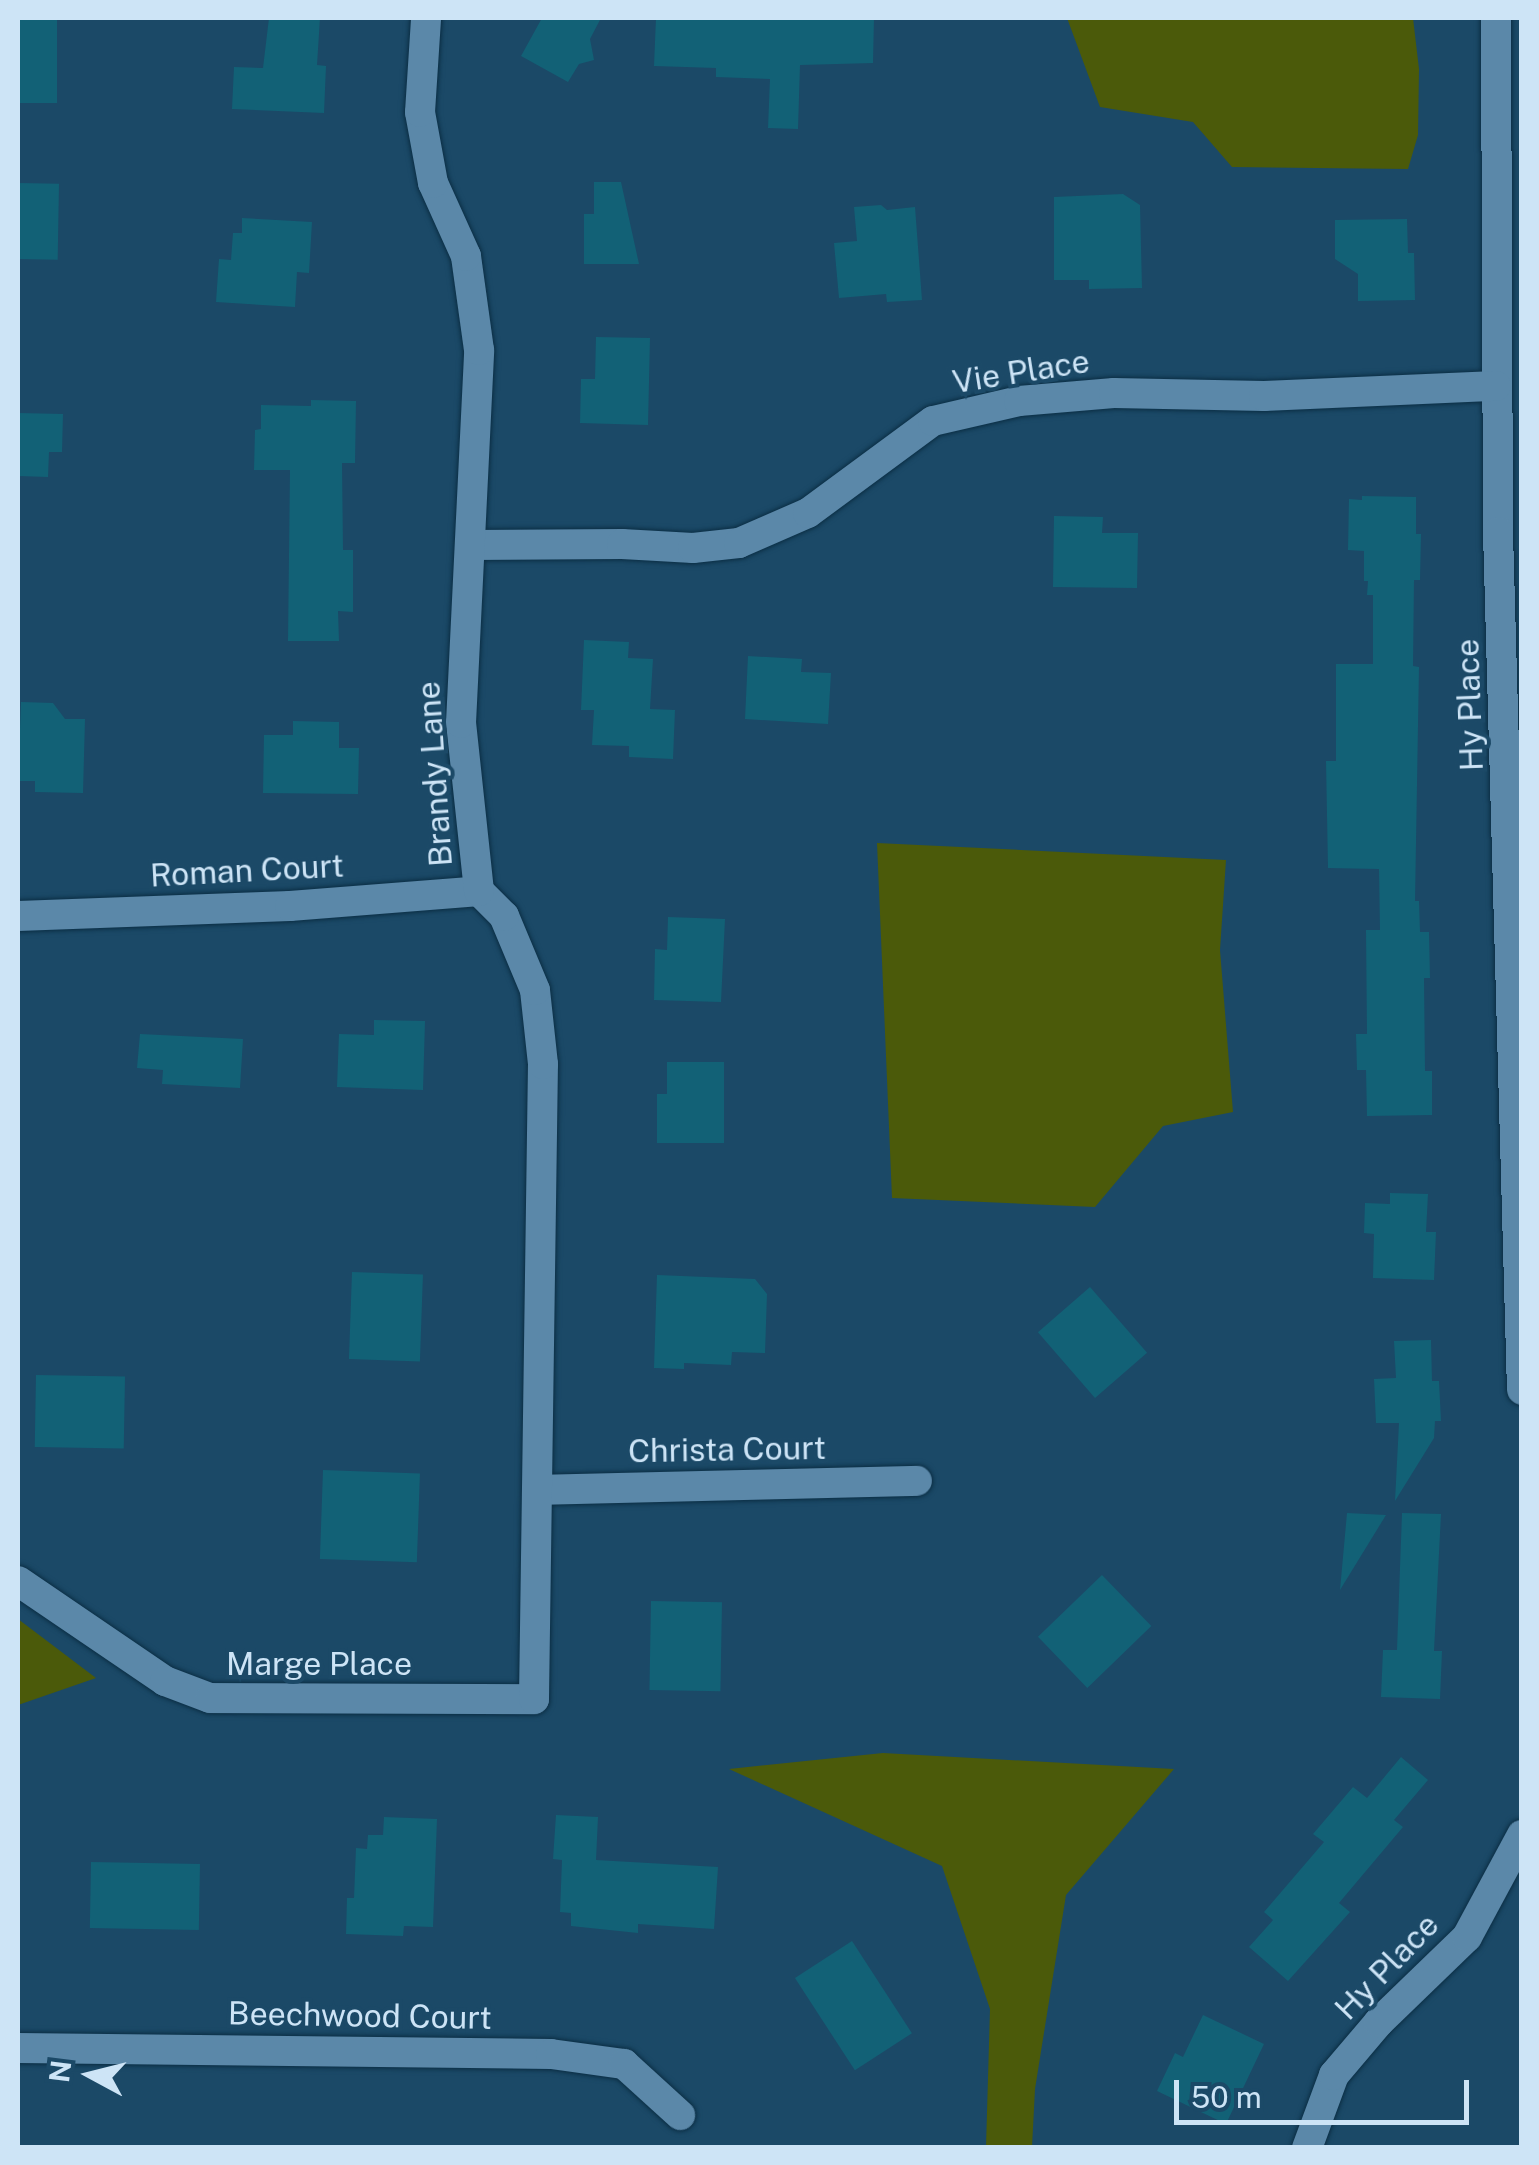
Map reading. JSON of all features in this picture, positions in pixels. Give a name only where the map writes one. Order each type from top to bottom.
[{"type":"street","name":"Brandy Lane","points":[[426,18],[420,112],[434,182],[466,256],[479,350],[472,545],[462,636],[461,723],[479,891],[504,916],[535,990],[543,1064],[534,1699]]},
{"type":"street","name":"Hy Place","points":[[1496,18],[1496,386],[1514,748],[1522,1390]]},
{"type":"street","name":"Vie Place","points":[[472,545],[692,548],[739,543],[808,513],[934,421],[1020,401],[1114,393],[1264,396],[1496,386]]},
{"type":"street","name":"Roman Court","points":[[18,916],[290,906],[479,891]]},
{"type":"street","name":"Christa Court","points":[[539,1490],[916,1481]]},
{"type":"street","name":"Marge Place","points":[[18,1580],[165,1681],[210,1698],[534,1699]]},
{"type":"street","name":"Hy Place","points":[[1307,2148],[1334,2074],[1379,2022],[1467,1937],[1522,1835]]},
{"type":"street","name":"Beechwood Court","points":[[18,2048],[551,2054],[624,2064],[680,2115]]},
{"type":"green space","points":[[1067,18],[1413,18],[1419,69],[1418,135],[1408,169],[1232,167],[1193,122],[1100,107]]},
{"type":"green space","points":[[877,843],[1226,860],[1220,950],[1233,1112],[1163,1126],[1095,1207],[892,1198]]},
{"type":"green space","points":[[18,1619],[96,1678],[18,1705]]},
{"type":"green space","points":[[883,1753],[1174,1769],[1066,1895],[1035,2089],[1032,2147],[986,2147],[990,2009],[942,1866],[729,1769]]},
{"type":"building","points":[[18,18],[57,18],[57,103],[18,103]]},
{"type":"building","points":[[269,18],[320,18],[317,65],[326,66],[324,113],[232,109],[234,67],[263,68]]},
{"type":"building","points":[[542,18],[601,18],[590,39],[594,60],[579,64],[568,82],[521,56]]},
{"type":"building","points":[[656,18],[874,18],[873,63],[800,65],[798,129],[768,128],[770,79],[716,77],[716,68],[654,66]]},
{"type":"building","points":[[594,182],[621,182],[639,264],[584,264],[584,214],[594,214]]},
{"type":"building","points":[[18,183],[59,184],[58,260],[18,259]]},
{"type":"building","points":[[1123,194],[1140,205],[1142,288],[1089,289],[1089,280],[1054,280],[1054,197]]},
{"type":"building","points":[[881,205],[887,210],[915,207],[922,300],[887,302],[886,294],[839,298],[834,243],[857,241],[854,207]]},
{"type":"building","points":[[242,218],[312,222],[309,273],[297,272],[295,307],[216,302],[219,259],[231,260],[233,233],[242,233]]},
{"type":"building","points":[[1407,219],[1408,253],[1414,253],[1415,300],[1358,301],[1358,274],[1335,259],[1335,220]]},
{"type":"building","points":[[596,337],[650,338],[648,425],[580,423],[581,379],[595,379]]},
{"type":"building","points":[[311,400],[356,401],[355,463],[342,463],[343,550],[353,550],[353,612],[338,611],[339,641],[288,641],[290,470],[254,470],[255,430],[261,429],[261,405],[311,406]]},
{"type":"building","points":[[18,413],[63,414],[62,452],[49,452],[48,477],[18,476]]},
{"type":"building","points":[[1362,496],[1416,497],[1416,534],[1421,534],[1420,580],[1414,580],[1413,666],[1419,667],[1415,901],[1419,901],[1420,932],[1429,932],[1430,978],[1424,978],[1425,1071],[1432,1071],[1432,1115],[1367,1116],[1366,1070],[1357,1070],[1356,1034],[1367,1034],[1366,930],[1380,930],[1379,869],[1328,868],[1326,761],[1336,761],[1336,664],[1373,664],[1373,595],[1367,595],[1368,581],[1364,581],[1364,551],[1348,550],[1349,499],[1362,500]]},
{"type":"building","points":[[1054,516],[1103,517],[1102,533],[1138,533],[1137,588],[1053,587]]},
{"type":"building","points":[[584,640],[629,642],[628,658],[653,659],[650,709],[675,710],[673,759],[629,757],[629,746],[592,745],[594,710],[581,710]]},
{"type":"building","points":[[748,656],[802,659],[801,672],[831,673],[828,724],[745,719]]},
{"type":"building","points":[[21,702],[53,703],[65,719],[85,719],[83,793],[35,792],[35,781],[18,781]]},
{"type":"building","points":[[293,721],[339,722],[339,748],[359,748],[358,794],[263,793],[264,735],[293,735]]},
{"type":"building","points":[[668,917],[725,919],[721,1002],[654,1000],[655,949],[667,950]]},
{"type":"building","points":[[374,1020],[425,1021],[423,1090],[337,1087],[339,1034],[374,1035]]},
{"type":"building","points":[[140,1034],[243,1039],[240,1088],[162,1084],[163,1070],[137,1068]]},
{"type":"building","points":[[667,1062],[724,1062],[724,1143],[657,1143],[657,1094],[667,1094]]},
{"type":"building","points":[[1390,1193],[1428,1194],[1426,1232],[1436,1232],[1434,1280],[1373,1278],[1374,1234],[1364,1233],[1365,1203],[1390,1204]]},
{"type":"building","points":[[352,1272],[423,1274],[420,1361],[349,1359]]},
{"type":"building","points":[[657,1275],[755,1279],[767,1294],[765,1353],[732,1352],[731,1365],[684,1363],[684,1369],[654,1368]]},
{"type":"building","points":[[1090,1287],[1147,1353],[1095,1398],[1038,1332]]},
{"type":"building","points":[[1431,1340],[1432,1381],[1439,1381],[1441,1421],[1435,1421],[1434,1438],[1395,1501],[1399,1423],[1376,1423],[1374,1379],[1396,1378],[1394,1341]]},
{"type":"building","points":[[36,1375],[125,1377],[124,1449],[35,1447]]},
{"type":"building","points":[[323,1470],[420,1473],[417,1562],[320,1559]]},
{"type":"building","points":[[1347,1513],[1386,1515],[1340,1590]]},
{"type":"building","points":[[1402,1513],[1441,1514],[1434,1651],[1442,1651],[1440,1699],[1381,1697],[1383,1650],[1397,1650]]},
{"type":"building","points":[[1102,1575],[1151,1626],[1087,1688],[1038,1637]]},
{"type":"building","points":[[651,1601],[722,1602],[720,1691],[649,1690]]},
{"type":"building","points":[[1401,1757],[1428,1780],[1394,1820],[1403,1827],[1339,1903],[1350,1912],[1288,1981],[1249,1947],[1273,1920],[1264,1912],[1324,1842],[1313,1834],[1353,1787],[1367,1798]]},
{"type":"building","points":[[556,1815],[598,1817],[596,1860],[718,1867],[714,1929],[638,1924],[638,1933],[571,1926],[571,1913],[560,1912],[562,1860],[553,1859]]},
{"type":"building","points":[[384,1817],[437,1819],[433,1927],[404,1926],[403,1936],[346,1934],[347,1898],[354,1898],[356,1848],[367,1849],[368,1835],[383,1835]]},
{"type":"building","points":[[91,1862],[200,1864],[199,1930],[90,1928]]},
{"type":"building","points":[[852,1941],[912,2033],[855,2070],[795,1978]]},
{"type":"building","points":[[1203,2015],[1264,2044],[1226,2124],[1157,2091],[1175,2053],[1183,2057]]}]
